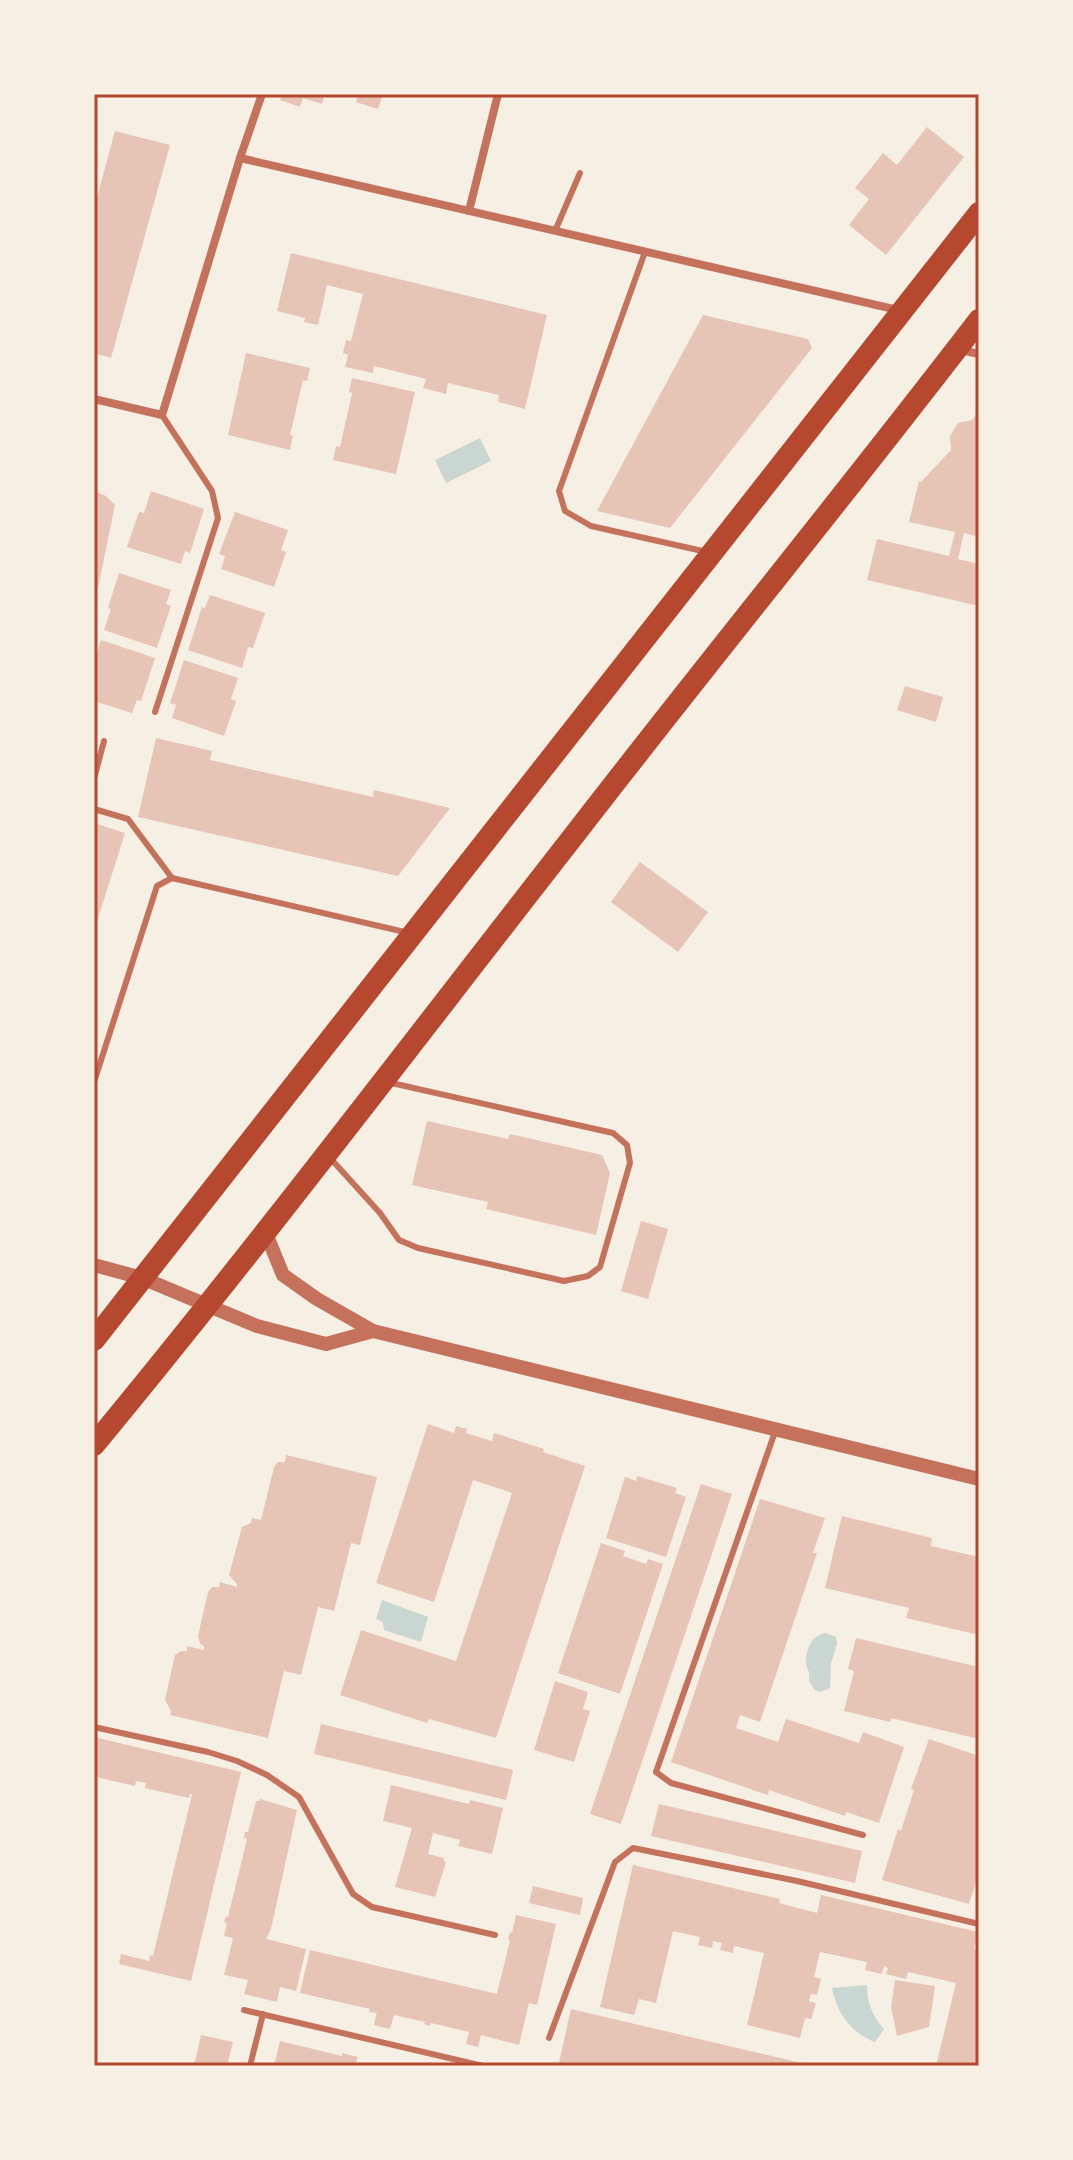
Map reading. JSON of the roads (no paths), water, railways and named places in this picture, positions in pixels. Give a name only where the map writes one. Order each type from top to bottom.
[{"type":"highway","points":[[94,1340],[979,213]]},
{"type":"highway","points":[[94,1445],[207,1308],[606,793],[979,320]]},
{"type":"street","points":[[94,399],[162,415],[262,94]]},
{"type":"street","points":[[469,211],[498,94]]},
{"type":"street","points":[[240,158],[901,311]]},
{"type":"street","points":[[957,349],[979,354]]},
{"type":"street","points":[[265,1231],[283,1275],[317,1299],[373,1331],[979,1479]]},
{"type":"street","points":[[94,1265],[142,1278],[207,1308],[257,1326],[326,1344],[373,1331]]},
{"type":"lane","points":[[555,231],[580,173]]},
{"type":"lane","points":[[645,252],[559,491],[565,511],[591,526],[711,553]]},
{"type":"lane","points":[[155,712],[218,518],[212,491],[162,415]]},
{"type":"lane","points":[[94,779],[104,741]]},
{"type":"lane","points":[[94,809],[128,819],[172,878],[413,934]]},
{"type":"lane","points":[[94,1082],[157,886],[172,878]]},
{"type":"lane","points":[[326,1153],[380,1213],[399,1240],[418,1248],[564,1281],[588,1276],[600,1267],[630,1163],[627,1145],[613,1133],[383,1081]]},
{"type":"lane","points":[[776,1429],[656,1772],[671,1783],[863,1835]]},
{"type":"lane","points":[[94,1727],[208,1752],[267,1775],[299,1797],[353,1894],[372,1907],[495,1935]]},
{"type":"lane","points":[[549,2038],[615,1862],[633,1848],[797,1881],[979,1924]]},
{"type":"lane","points":[[244,2010],[483,2066]]},
{"type":"lane","points":[[250,2066],[263,2014]]}]
